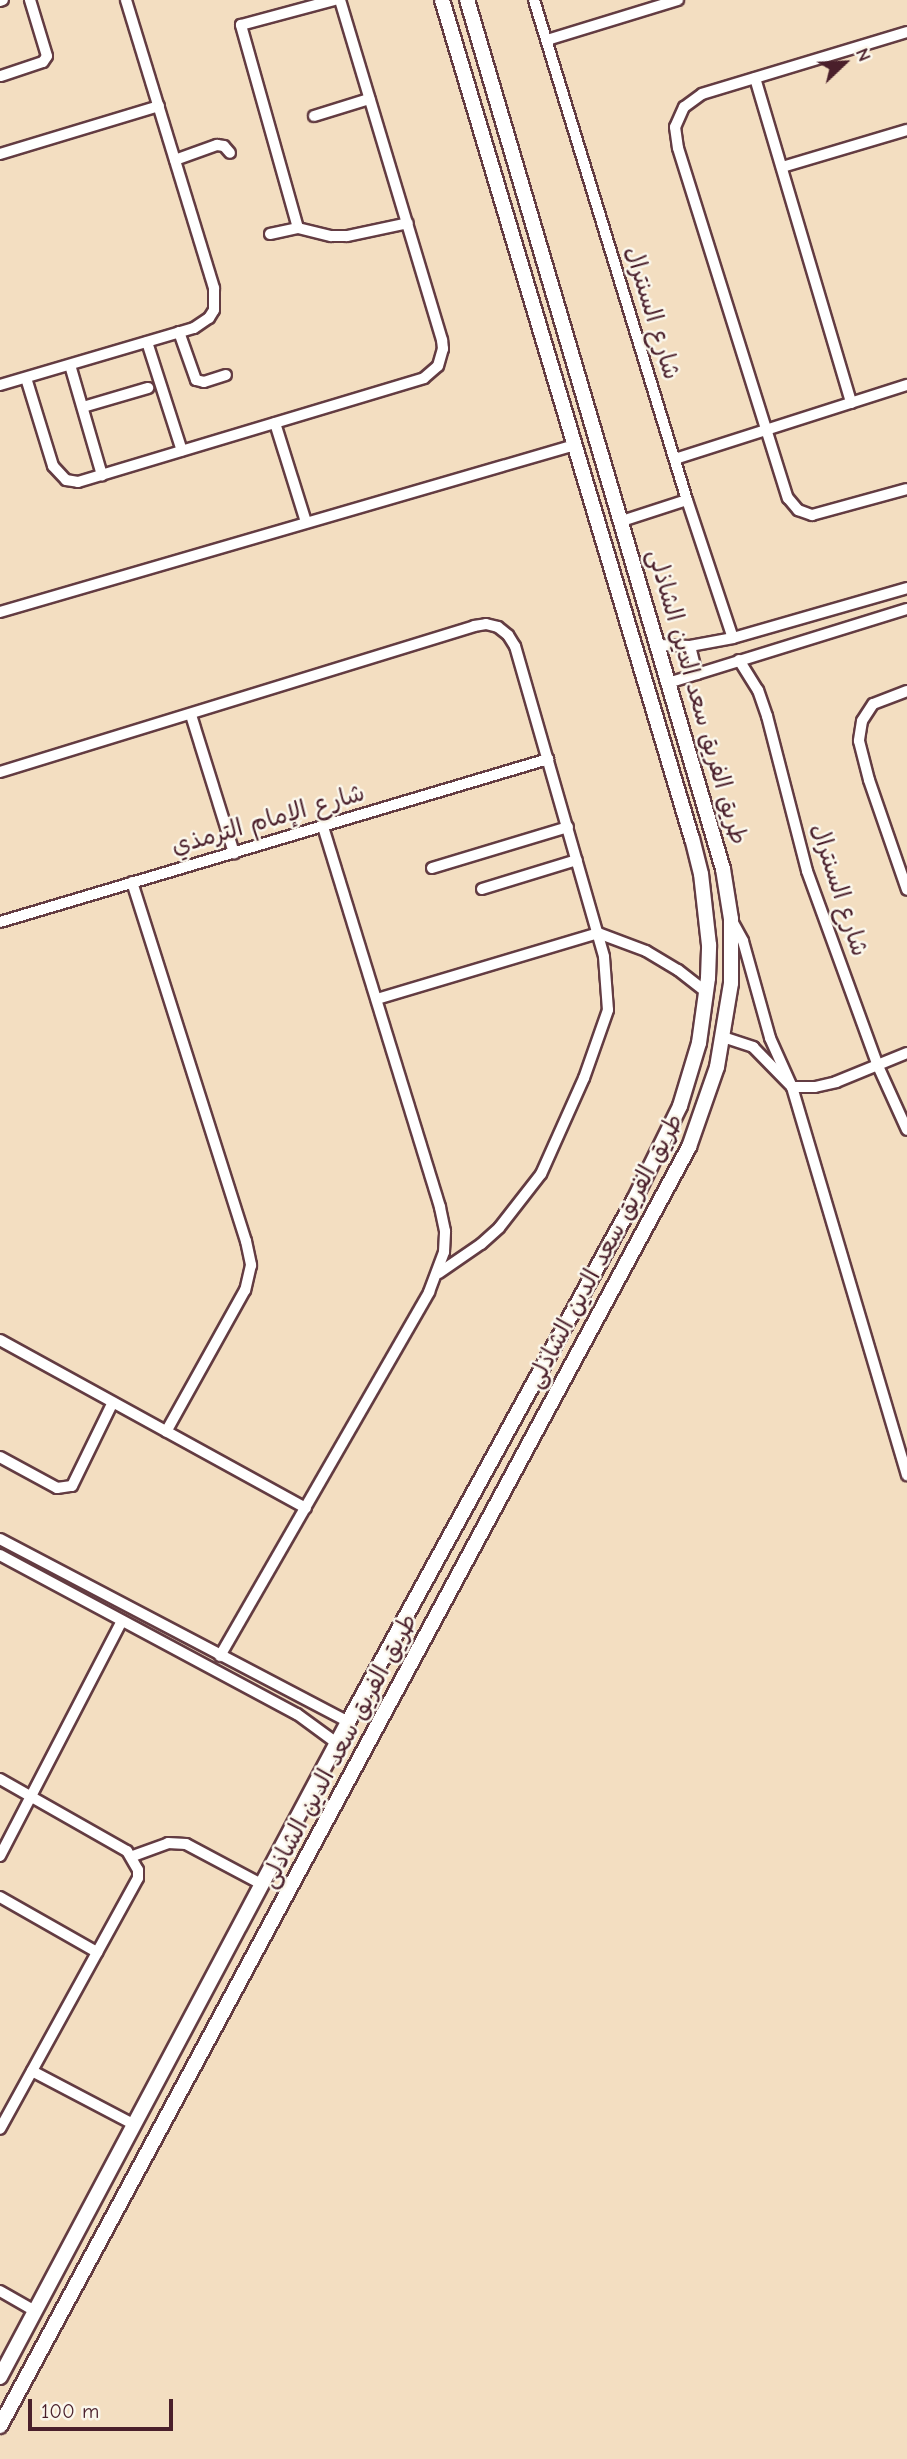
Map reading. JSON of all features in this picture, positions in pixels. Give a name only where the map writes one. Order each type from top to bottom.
[{"type":"street","points":[[1,76],[43,62],[47,56],[30,0]]},
{"type":"street","points":[[0,386],[202,324],[214,310],[216,302],[126,0]]},
{"type":"street","points":[[298,228],[241,25],[334,0]]},
{"type":"street","points":[[26,378],[56,471],[72,481],[103,475],[424,378],[438,366],[443,349],[442,340],[340,0]]},
{"type":"street","name":"طريق الفريق سعد الدين الشاذلى","points":[[0,2377],[348,1722],[634,1200],[680,1106],[699,1043],[707,992],[709,945],[703,886],[661,734],[442,0]]},
{"type":"street","name":"طريق الفريق سعد الدين الشاذلى","points":[[0,2426],[689,1147],[718,1067],[731,983],[731,919],[723,869],[467,0]]},
{"type":"street","name":"شارع السنترال","points":[[534,0],[687,500],[733,638]]},
{"type":"street","points":[[547,40],[678,0]]},
{"type":"street","points":[[907,32],[702,94],[684,107],[675,127],[678,148],[788,498],[798,510],[812,515],[907,489]]},
{"type":"street","points":[[755,78],[851,403]]},
{"type":"street","points":[[314,116],[369,99]]},
{"type":"street","points":[[0,154],[159,106]]},
{"type":"street","points":[[782,167],[907,130]]},
{"type":"street","points":[[175,160],[217,145],[224,145],[230,153]]},
{"type":"street","points":[[505,212],[509,220],[520,222],[528,216],[530,210]]},
{"type":"street","points":[[270,234],[298,228],[331,236],[347,236],[408,223]]},
{"type":"street","points":[[518,256],[518,244],[528,240],[536,242],[542,251]]},
{"type":"street","points":[[179,332],[195,380],[204,382],[226,375]]},
{"type":"street","points":[[147,342],[182,451]]},
{"type":"street","points":[[70,365],[103,475]]},
{"type":"street","points":[[675,458],[907,386]]},
{"type":"street","points":[[83,407],[148,388]]},
{"type":"street","points":[[275,423],[306,522]]},
{"type":"street","points":[[0,612],[575,445]]},
{"type":"street","points":[[622,521],[687,500]]},
{"type":"street","points":[[659,645],[690,646],[733,638],[907,588]]},
{"type":"street","points":[[668,683],[907,609]]},
{"type":"street","points":[[0,772],[486,624],[498,627],[508,635],[514,646],[598,933],[608,984],[608,1010],[584,1078],[541,1174],[499,1228],[439,1273]]},
{"type":"street","points":[[690,646],[697,674]]},
{"type":"street","name":"شارع السنترال","points":[[739,660],[758,690],[807,871],[878,1066],[907,1130]]},
{"type":"street","points":[[907,691],[873,704],[862,721],[859,741],[907,890]]},
{"type":"street","points":[[191,715],[234,853]]},
{"type":"street","points":[[661,734],[664,739],[674,743],[684,731]]},
{"type":"street","name":"شارع الإمام الترمذي","points":[[0,922],[548,760]]},
{"type":"street","points":[[674,779],[678,768],[685,766],[691,767],[697,776]]},
{"type":"street","points":[[220,1656],[439,1273],[446,1231],[323,826]]},
{"type":"street","points":[[432,868],[568,827]]},
{"type":"street","points":[[482,889],[577,860]]},
{"type":"street","points":[[132,882],[246,1241],[251,1265],[245,1290],[166,1432]]},
{"type":"street","points":[[731,919],[743,941],[770,1038],[792,1087],[907,1475]]},
{"type":"street","points":[[377,999],[598,933],[646,951],[707,992]]},
{"type":"street","points":[[723,1037],[753,1047],[792,1087],[815,1087],[878,1066],[907,1053]]},
{"type":"street","points":[[573,1311],[573,1324],[577,1328],[586,1330],[592,1327]]},
{"type":"street","points":[[0,1340],[306,1508]]},
{"type":"street","points":[[552,1350],[562,1346],[573,1363]]},
{"type":"street","points":[[0,1457],[57,1488],[72,1486],[113,1402]]},
{"type":"street","points":[[0,1539],[348,1722]]},
{"type":"street","points":[[0,1555],[297,1714],[338,1744]]},
{"type":"street","points":[[48,1581],[56,1578],[56,1569]]},
{"type":"street","points":[[64,1590],[64,1581],[71,1576]]},
{"type":"street","points":[[0,1856],[122,1621]]},
{"type":"street","points":[[167,1646],[175,1632]]},
{"type":"street","points":[[297,1714],[304,1699]]},
{"type":"street","points":[[0,1779],[133,1856],[138,1878],[0,2129]]},
{"type":"street","points":[[133,1856],[168,1843],[186,1844],[263,1885]]},
{"type":"street","points":[[0,1898],[97,1952]]},
{"type":"street","points":[[32,2071],[135,2125]]},
{"type":"street","points":[[117,2159],[116,2167],[120,2175],[136,2173]]},
{"type":"street","points":[[97,2196],[109,2195],[116,2209]]},
{"type":"street","points":[[0,2291],[35,2311]]}]
